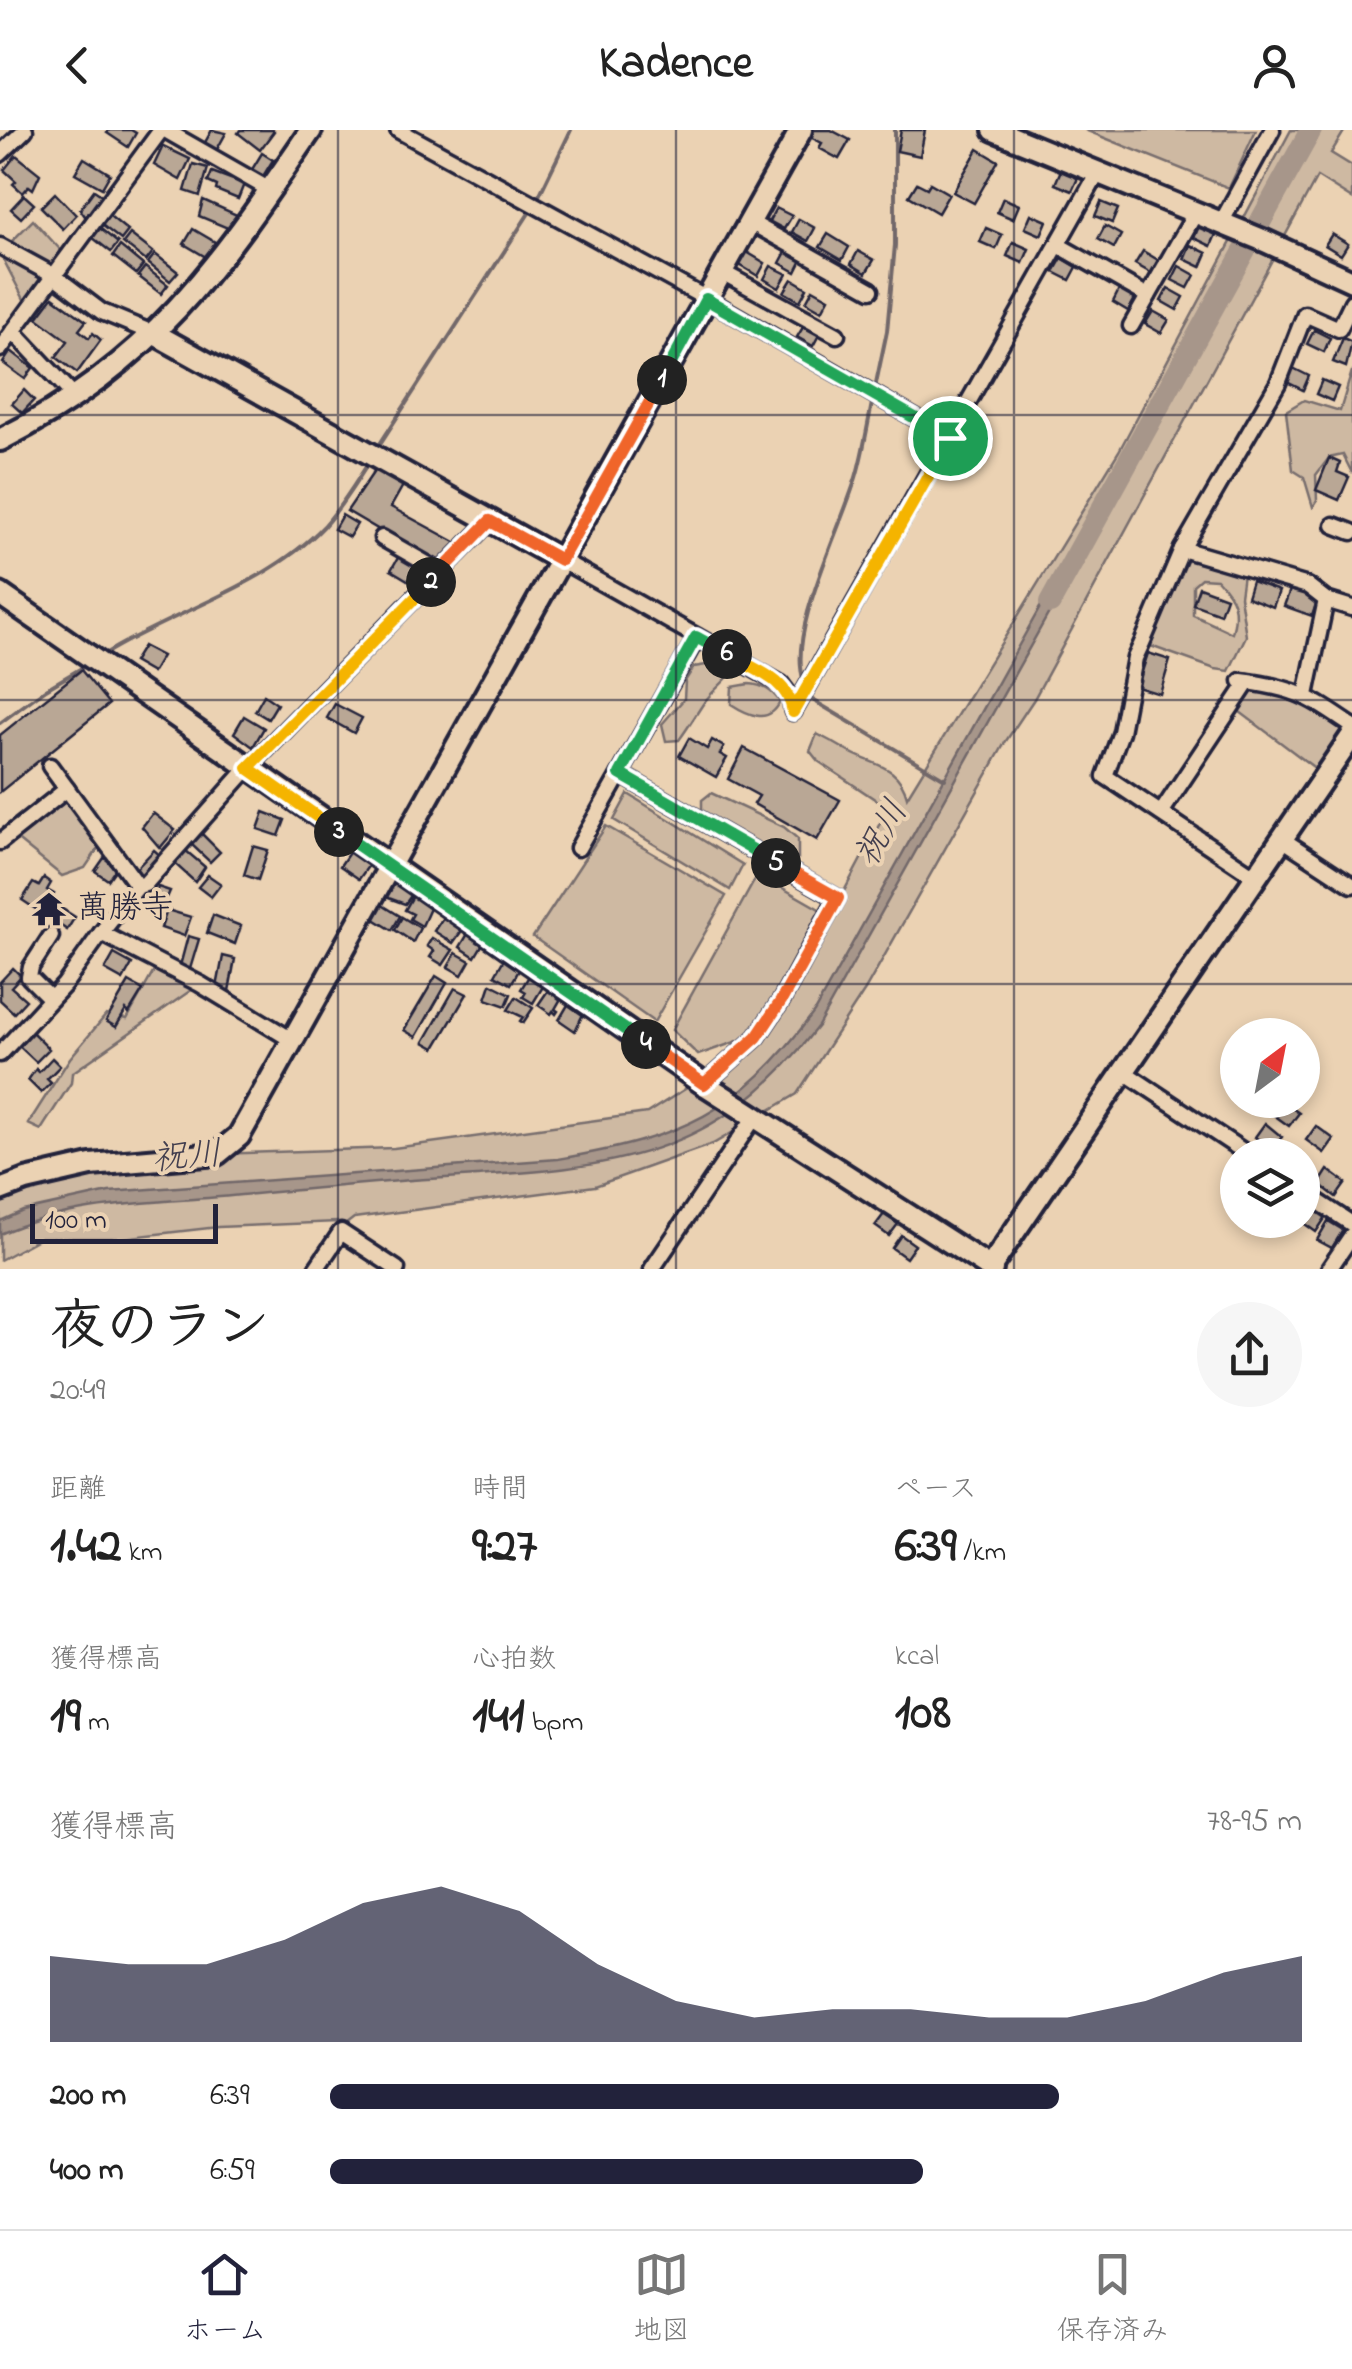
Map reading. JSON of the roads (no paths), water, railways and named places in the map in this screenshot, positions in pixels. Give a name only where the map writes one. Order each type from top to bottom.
[{"type":"street","points":[[0,154],[25,130]]},
{"type":"street","points":[[0,440],[76,398],[155,334],[199,288],[311,130]]},
{"type":"street","points":[[398,130],[950,438]]},
{"type":"street","points":[[0,1190],[91,1165],[217,1154],[239,1136],[801,130]]},
{"type":"street","points":[[994,130],[1352,281]]},
{"type":"street","points":[[1221,223],[1272,130]]},
{"type":"street","points":[[0,349],[159,131],[270,190]]},
{"type":"street","points":[[0,246],[54,275],[102,312],[155,334],[780,684],[790,696],[793,712],[1099,172]]},
{"type":"street","points":[[1131,326],[1196,212]]},
{"type":"street","points":[[750,222],[870,290]]},
{"type":"street","points":[[1058,245],[1148,296]]},
{"type":"street","points":[[722,272],[837,335]]},
{"type":"street","points":[[1256,877],[1105,776],[1121,732],[1135,658],[1182,550],[1278,383],[1305,314],[1339,329],[1352,302]]},
{"type":"street","points":[[13,331],[76,398]]},
{"type":"street","points":[[1,1049],[51,999],[138,886],[145,884],[248,768],[490,521]]},
{"type":"street","points":[[1334,525],[1352,532]]},
{"type":"street","points":[[382,538],[440,572]]},
{"type":"street","points":[[1182,550],[1308,586],[1326,600],[1352,608]]},
{"type":"street","points":[[0,594],[754,1118],[991,1268],[1352,736]]},
{"type":"street","points":[[1306,694],[1326,600]]},
{"type":"street","points":[[578,848],[696,637]]},
{"type":"street","points":[[1161,813],[1244,682],[1306,694],[1352,726]]},
{"type":"street","points":[[50,766],[138,886]]},
{"type":"street","points":[[620,774],[838,898],[757,1037],[710,1088]]},
{"type":"street","points":[[0,842],[67,789]]},
{"type":"street","points":[[1282,838],[1352,885]]},
{"type":"street","points":[[102,933],[200,984],[292,1040]]},
{"type":"street","points":[[51,936],[31,967],[30,976],[51,999]]},
{"type":"street","points":[[1124,1072],[1223,1138]]},
{"type":"street","points":[[652,1269],[754,1118]]},
{"type":"street","points":[[1320,1203],[1352,1224]]},
{"type":"street","points":[[316,1269],[342,1232],[397,1269]]},
{"type":"street","points":[[1329,1269],[1352,1235]]},
{"type":"waterway","points":[[536,202],[571,130]]},
{"type":"waterway","points":[[875,388],[887,331],[895,245],[895,130]]},
{"type":"waterway","name":"祝川","points":[[1050,603],[1311,130]]},
{"type":"waterway","points":[[376,450],[531,210]]},
{"type":"waterway","points":[[804,681],[801,660],[809,608],[857,474],[873,398]]},
{"type":"waterway","points":[[103,655],[275,566],[324,526],[369,462]]},
{"type":"waterway","points":[[0,723],[90,663]]},
{"type":"waterway","points":[[810,695],[945,779]]},
{"type":"place","name":"萬勝寺","points":[[49,909]]}]
